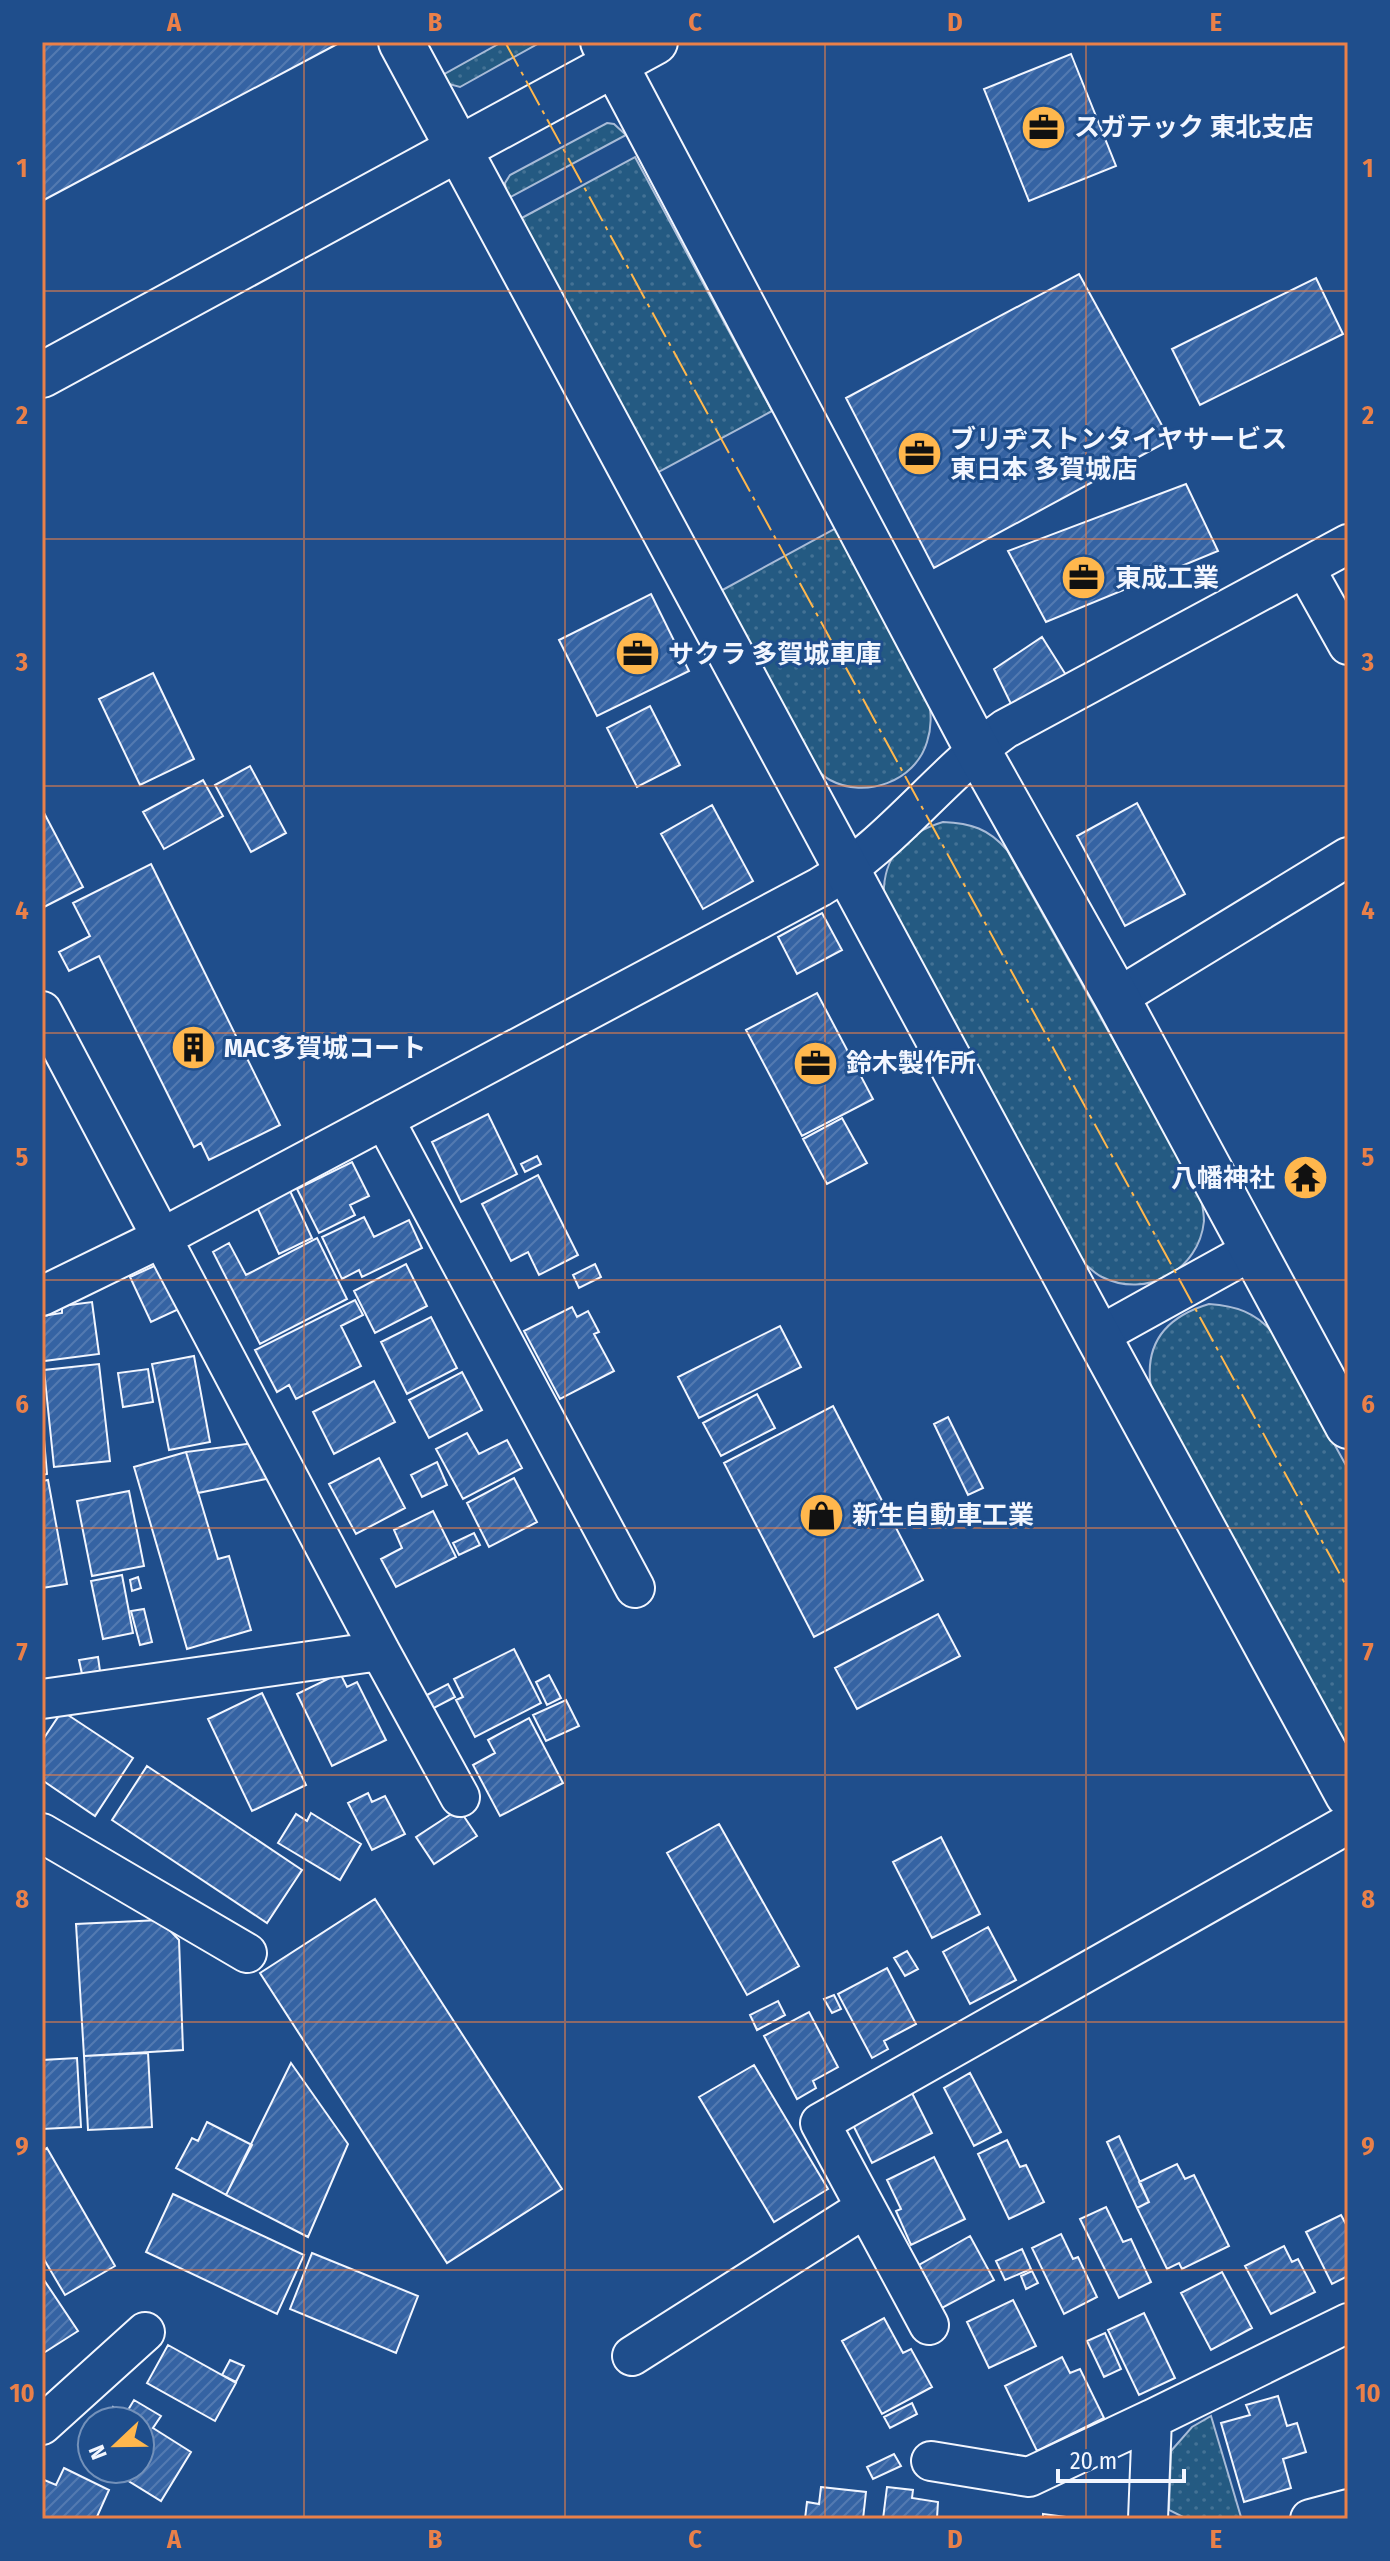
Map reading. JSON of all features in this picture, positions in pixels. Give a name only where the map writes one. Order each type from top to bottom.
[{"type":"street","points":[[401,42],[1348,1795]]},
{"type":"street","points":[[42,375],[459,148],[609,53],[655,42]]},
{"type":"street","points":[[609,53],[977,749],[1117,998],[1348,1426]]},
{"type":"street","points":[[42,1296],[163,1237],[847,871],[977,749],[1032,714],[1348,544]]},
{"type":"street","points":[[1305,568],[1348,645]]},
{"type":"street","points":[[1117,998],[1348,857]]},
{"type":"street","points":[[42,1011],[460,1797]]},
{"type":"street","points":[[384,1119],[635,1588]]},
{"type":"street","points":[[1098,1336],[1253,1250]]},
{"type":"street","points":[[42,1699],[380,1651]]},
{"type":"street","points":[[929,2325],[820,2123],[1348,1824]]},
{"type":"street","points":[[42,1833],[247,1953]]},
{"type":"street","points":[[632,2356],[865,2208]]},
{"type":"street","points":[[931,2461],[1029,2477],[1347,2329]]},
{"type":"street","points":[[42,2425],[145,2332]]},
{"type":"street","points":[[1148,2519],[1152,2419]]},
{"type":"street","points":[[1310,2519],[1348,2509]]},
{"type":"shaded area","points":[[502,42],[541,42],[460,87],[445,83],[441,76]]},
{"type":"shaded area","points":[[607,123],[614,124],[626,135],[507,199],[505,183],[510,175]]},
{"type":"shaded area","points":[[635,157],[772,411],[655,474],[518,220]]},
{"type":"shaded area","points":[[836,528],[929,699],[930,731],[921,756],[900,777],[873,787],[844,785],[827,778],[810,764],[717,593]]},
{"type":"shaded area","points":[[943,822],[979,828],[1007,850],[1201,1197],[1204,1221],[1200,1239],[1192,1254],[1168,1276],[1136,1285],[1119,1283],[1099,1276],[1083,1262],[884,901],[886,872],[897,850],[916,833]]},
{"type":"shaded area","points":[[1209,1304],[1244,1311],[1273,1333],[1348,1469],[1348,1752],[1153,1398],[1150,1364],[1159,1338],[1179,1318]]},
{"type":"shaded area","points":[[1211,2416],[1241,2517],[1187,2519],[1169,2510],[1171,2451],[1192,2427]]},
{"type":"building","points":[[42,42],[341,42],[42,201]]},
{"type":"building","points":[[1071,54],[1116,166],[1029,201],[984,89]]},
{"type":"building","points":[[1079,274],[1170,440],[934,568],[846,398]]},
{"type":"building","points":[[1316,278],[1343,334],[1200,405],[1172,349]]},
{"type":"building","points":[[1186,484],[1218,551],[1046,622],[1008,551]]},
{"type":"building","points":[[651,594],[689,671],[597,716],[559,640]]},
{"type":"building","points":[[1042,637],[1066,675],[1011,704],[994,669]]},
{"type":"building","points":[[153,673],[194,759],[140,785],[99,699]]},
{"type":"building","points":[[650,706],[680,765],[637,787],[607,728]]},
{"type":"building","points":[[250,766],[286,833],[251,852],[215,785]]},
{"type":"building","points":[[203,780],[223,816],[164,849],[143,812]]},
{"type":"building","points":[[1137,803],[1185,894],[1125,926],[1077,836]]},
{"type":"building","points":[[712,805],[753,881],[703,909],[661,834]]},
{"type":"building","points":[[42,809],[83,887],[42,908]]},
{"type":"building","name":"MAC多賀城コート","points":[[151,864],[280,1125],[209,1160],[201,1143],[194,1147],[99,956],[69,971],[59,952],[90,936],[73,903]]},
{"type":"building","points":[[822,913],[842,950],[797,974],[778,937]]},
{"type":"building","points":[[817,993],[873,1099],[802,1136],[746,1030]]},
{"type":"building","points":[[488,1114],[517,1174],[461,1202],[432,1142]]},
{"type":"building","points":[[842,1118],[867,1163],[827,1184],[803,1139]]},
{"type":"building","points":[[537,1156],[541,1164],[525,1172],[521,1164]]},
{"type":"building","points":[[352,1162],[369,1196],[350,1205],[355,1215],[319,1233],[297,1189]]},
{"type":"building","points":[[538,1175],[578,1255],[539,1275],[528,1252],[511,1261],[482,1204]]},
{"type":"building","points":[[290,1191],[312,1238],[279,1254],[257,1207]]},
{"type":"building","points":[[364,1217],[374,1237],[409,1220],[422,1248],[362,1277],[359,1270],[342,1279],[322,1237]]},
{"type":"building","points":[[317,1238],[347,1299],[260,1344],[213,1252],[229,1243],[246,1275]]},
{"type":"building","points":[[161,1263],[181,1308],[151,1322],[130,1277]]},
{"type":"building","points":[[406,1264],[427,1306],[375,1333],[354,1291]]},
{"type":"building","points":[[595,1264],[601,1277],[579,1288],[573,1275]]},
{"type":"building","points":[[355,1300],[363,1315],[341,1326],[361,1366],[296,1399],[289,1385],[277,1392],[255,1350]]},
{"type":"building","points":[[92,1302],[99,1354],[44,1361],[42,1316],[62,1313],[62,1306]]},
{"type":"building","points":[[572,1307],[577,1317],[588,1311],[599,1332],[594,1334],[614,1371],[560,1399],[524,1331]]},
{"type":"building","points":[[431,1317],[457,1368],[407,1394],[381,1342]]},
{"type":"building","points":[[780,1326],[801,1367],[699,1418],[678,1377]]},
{"type":"building","points":[[194,1356],[210,1442],[169,1450],[152,1364]]},
{"type":"building","points":[[99,1364],[110,1461],[54,1467],[44,1370]]},
{"type":"building","points":[[148,1369],[153,1402],[123,1407],[118,1373]]},
{"type":"building","points":[[462,1372],[482,1410],[429,1438],[409,1400]]},
{"type":"building","points":[[374,1381],[395,1422],[334,1454],[313,1412]]},
{"type":"building","points":[[757,1394],[775,1428],[721,1456],[703,1423]]},
{"type":"building","points":[[833,1406],[923,1580],[814,1637],[724,1463]]},
{"type":"building","points":[[42,1416],[47,1474],[42,1475]]},
{"type":"building","points":[[948,1417],[983,1488],[968,1495],[934,1424]]},
{"type":"building","points":[[467,1433],[479,1454],[507,1440],[522,1468],[463,1499],[436,1449]]},
{"type":"building","points":[[261,1442],[276,1477],[198,1493],[186,1452]]},
{"type":"building","points":[[186,1452],[218,1559],[229,1556],[251,1630],[187,1649],[134,1467]]},
{"type":"building","points":[[379,1458],[405,1508],[356,1534],[329,1484]]},
{"type":"building","points":[[437,1462],[447,1485],[422,1497],[411,1475]]},
{"type":"building","points":[[514,1478],[537,1522],[489,1547],[467,1503]]},
{"type":"building","points":[[48,1480],[67,1584],[42,1588],[42,1481]]},
{"type":"building","points":[[129,1491],[144,1566],[92,1576],[77,1501]]},
{"type":"building","points":[[433,1511],[456,1557],[396,1587],[381,1559],[402,1548],[394,1530]]},
{"type":"building","points":[[474,1533],[480,1545],[459,1555],[453,1543]]},
{"type":"building","points":[[122,1575],[133,1633],[103,1639],[91,1581]]},
{"type":"building","points":[[138,1577],[141,1588],[132,1591],[130,1580]]},
{"type":"building","points":[[144,1609],[152,1642],[140,1645],[131,1611]]},
{"type":"building","points":[[938,1614],[960,1656],[857,1709],[835,1668]]},
{"type":"building","points":[[514,1649],[541,1703],[475,1737],[456,1700],[463,1697],[454,1679]]},
{"type":"building","points":[[98,1657],[100,1671],[82,1674],[79,1660]]},
{"type":"building","points":[[340,1673],[347,1687],[357,1682],[386,1740],[332,1766],[297,1694]]},
{"type":"building","points":[[549,1675],[561,1698],[547,1705],[536,1682]]},
{"type":"building","points":[[448,1684],[455,1697],[430,1710],[423,1697]]},
{"type":"building","points":[[262,1693],[306,1785],[252,1811],[208,1719]]},
{"type":"building","points":[[566,1700],[579,1726],[546,1741],[533,1715]]},
{"type":"building","points":[[62,1711],[133,1758],[95,1816],[42,1780],[42,1741]]},
{"type":"building","points":[[529,1718],[563,1783],[500,1816],[473,1765],[495,1753],[488,1740]]},
{"type":"building","points":[[147,1766],[302,1870],[267,1923],[112,1820]]},
{"type":"building","points":[[368,1793],[372,1802],[385,1796],[405,1834],[372,1850],[348,1803]]},
{"type":"building","points":[[459,1809],[477,1836],[434,1864],[416,1837]]},
{"type":"building","points":[[311,1813],[361,1844],[340,1880],[278,1843],[296,1814],[307,1821]]},
{"type":"building","points":[[719,1824],[799,1966],[747,1995],[667,1853]]},
{"type":"building","points":[[941,1837],[980,1914],[932,1938],[893,1862]]},
{"type":"building","points":[[375,1899],[562,2189],[447,2263],[260,1973]]},
{"type":"building","points":[[160,1920],[179,1940],[183,2050],[84,2056],[76,1924]]},
{"type":"building","points":[[988,1927],[1016,1980],[970,2004],[943,1952]]},
{"type":"building","points":[[907,1951],[918,1969],[905,1976],[894,1958]]},
{"type":"building","points":[[887,1968],[916,2024],[884,2041],[888,2049],[872,2058],[838,1994]]},
{"type":"building","points":[[834,1995],[841,2009],[832,2013],[824,1999]]},
{"type":"building","points":[[778,2001],[785,2015],[757,2030],[750,2015]]},
{"type":"building","points":[[809,2012],[838,2067],[813,2081],[816,2088],[797,2099],[764,2036]]},
{"type":"building","points":[[148,2053],[152,2127],[88,2130],[84,2056]]},
{"type":"building","points":[[77,2058],[81,2127],[42,2129],[42,2060]]},
{"type":"building","points":[[291,2063],[348,2144],[308,2237],[226,2195]]},
{"type":"building","points":[[754,2065],[828,2189],[774,2222],[699,2097]]},
{"type":"building","points":[[970,2073],[1001,2132],[974,2146],[944,2088]]},
{"type":"building","points":[[912,2093],[932,2133],[872,2163],[852,2123]]},
{"type":"building","points":[[207,2122],[252,2145],[226,2195],[176,2168],[192,2138],[198,2141]]},
{"type":"building","points":[[1119,2136],[1149,2202],[1137,2208],[1107,2142]]},
{"type":"building","points":[[1007,2140],[1020,2167],[1026,2165],[1044,2202],[1009,2219],[978,2154]]},
{"type":"building","points":[[47,2148],[115,2266],[65,2295],[42,2256],[42,2151]]},
{"type":"building","points":[[934,2157],[965,2219],[911,2245],[896,2211],[901,2209],[887,2180]]},
{"type":"building","points":[[1177,2164],[1185,2179],[1194,2175],[1229,2246],[1182,2269],[1179,2263],[1167,2269],[1137,2208],[1149,2202],[1139,2182]]},
{"type":"building","points":[[173,2194],[304,2255],[277,2314],[146,2252]]},
{"type":"building","points":[[1106,2207],[1123,2242],[1131,2239],[1151,2282],[1119,2298],[1080,2219]]},
{"type":"building","points":[[1341,2215],[1348,2228],[1348,2276],[1332,2284],[1306,2232]]},
{"type":"building","points":[[1061,2234],[1073,2259],[1078,2257],[1097,2297],[1064,2314],[1032,2248]]},
{"type":"building","points":[[970,2236],[994,2280],[942,2308],[919,2265]]},
{"type":"building","points":[[1284,2246],[1292,2262],[1298,2259],[1315,2292],[1271,2314],[1245,2266]]},
{"type":"building","points":[[1022,2249],[1031,2269],[1005,2280],[996,2261]]},
{"type":"building","points":[[312,2253],[418,2296],[396,2353],[290,2309]]},
{"type":"building","points":[[1032,2271],[1038,2283],[1026,2289],[1021,2276]]},
{"type":"building","points":[[1222,2272],[1252,2328],[1211,2350],[1181,2293]]},
{"type":"building","points":[[42,2277],[78,2331],[42,2354]]},
{"type":"building","points":[[1013,2300],[1036,2346],[989,2368],[967,2322]]},
{"type":"building","points":[[1144,2313],[1175,2378],[1139,2395],[1108,2330]]},
{"type":"building","points":[[884,2318],[903,2353],[911,2349],[932,2387],[882,2414],[842,2341]]},
{"type":"building","points":[[1105,2333],[1121,2369],[1104,2377],[1087,2341]]},
{"type":"building","points":[[168,2345],[236,2383],[215,2421],[147,2383]]},
{"type":"building","points":[[1062,2357],[1070,2373],[1080,2369],[1104,2418],[1037,2451],[1005,2386]]},
{"type":"building","points":[[230,2360],[244,2366],[236,2382],[222,2375]]},
{"type":"building","points":[[1278,2396],[1287,2426],[1297,2423],[1306,2452],[1283,2459],[1291,2488],[1244,2502],[1221,2423],[1250,2415],[1246,2405]]},
{"type":"building","points":[[912,2403],[917,2414],[890,2428],[884,2417]]},
{"type":"building","points":[[156,2430],[191,2452],[161,2501],[135,2485],[156,2485]]},
{"type":"building","points":[[894,2454],[901,2466],[873,2479],[867,2467]]},
{"type":"building","points":[[64,2468],[76,2474],[76,2485],[99,2485],[109,2490],[96,2519],[42,2519],[42,2479],[56,2485]]},
{"type":"building","points":[[821,2487],[866,2492],[863,2519],[805,2519],[807,2502],[819,2504]]},
{"type":"building","points":[[887,2487],[913,2490],[912,2498],[938,2502],[937,2518],[945,2519],[883,2519]]},
{"type":"building","points":[[1043,2514],[1073,2518],[1073,2519],[1043,2519]]},
{"type":"power","points":[[505,42],[1348,1589]]},
{"type":"place","name":"スガテック 東北支店","points":[[1043,127]]},
{"type":"place","name":"ブリヂストンタイヤサービス 東日本 多賀城店","points":[[919,454]]},
{"type":"place","name":"東成工業","points":[[1084,578]]},
{"type":"place","name":"サクラ 多賀城車庫","points":[[637,654]]},
{"type":"place","name":"MAC多賀城コート","points":[[193,1048]]},
{"type":"place","name":"鈴木製作所","points":[[815,1063]]},
{"type":"place","name":"八幡神社","points":[[1306,1178]]},
{"type":"place","name":"新生自動車工業","points":[[821,1515]]}]
